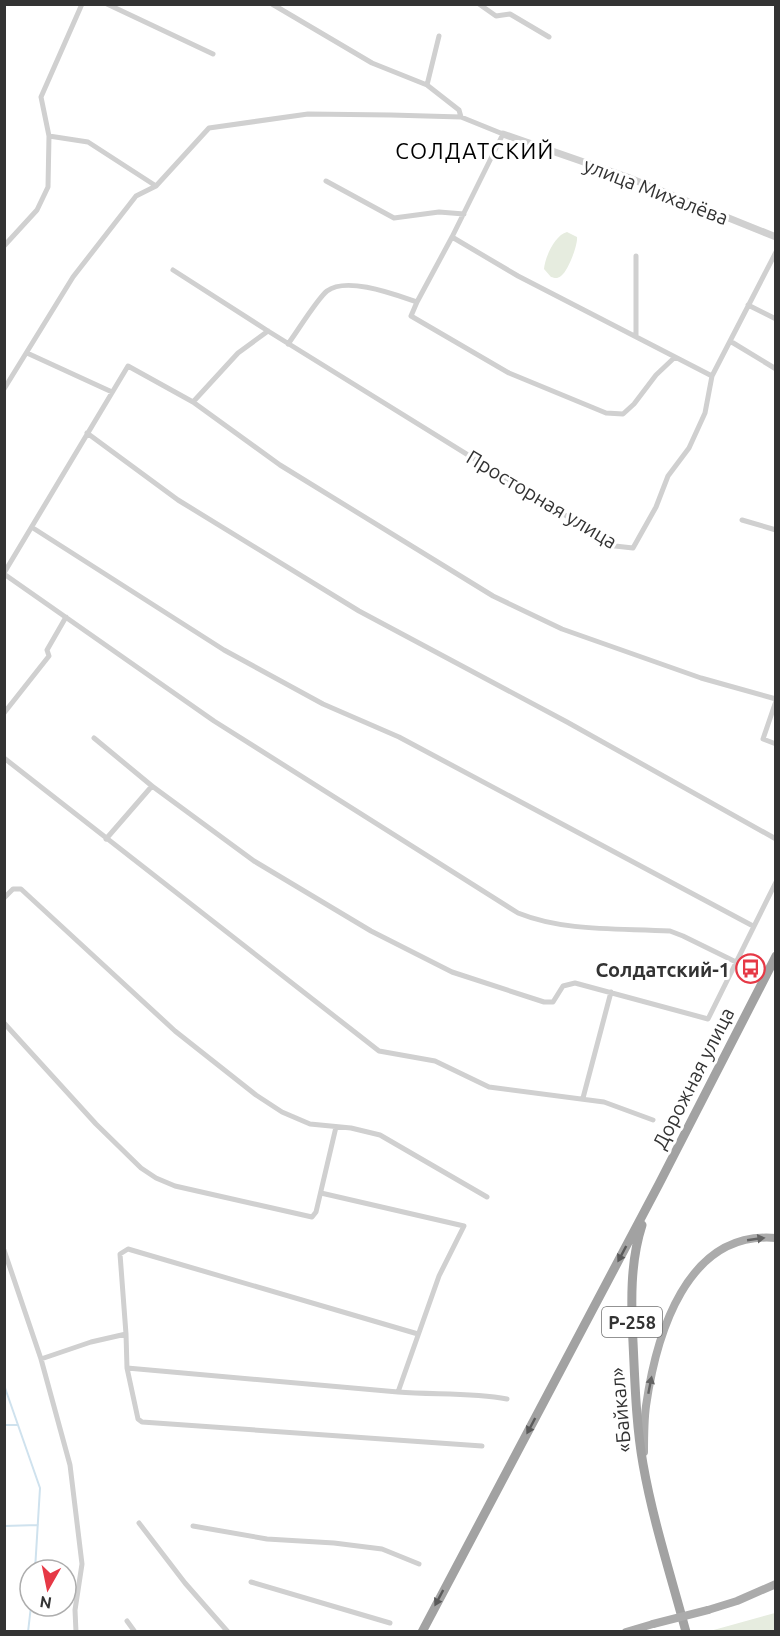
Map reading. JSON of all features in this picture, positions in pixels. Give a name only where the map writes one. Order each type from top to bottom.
[{"type":"highway","name":"Дорожная улица","points":[[659,1184],[776,956]]},
{"type":"highway","name":"«Байкал»","points":[[659,1184],[639,1235],[631,1296],[636,1404],[643,1464],[686,1632]]},
{"type":"highway","points":[[422,1632],[659,1184]]},
{"type":"main road","points":[[643,1464],[645,1408],[664,1328],[673,1305],[701,1265],[721,1249],[741,1241],[776,1238]]},
{"type":"main road","points":[[626,1632],[708,1610],[776,1584]]},
{"type":"street","points":[[4,246],[37,210],[48,187],[49,136],[41,97],[82,4]]},
{"type":"street","points":[[107,4],[213,54]]},
{"type":"street","points":[[272,4],[372,63],[427,85],[459,110],[461,117]]},
{"type":"street","points":[[480,4],[496,16],[510,14],[549,37]]},
{"type":"street","points":[[427,85],[439,36]]},
{"type":"street","points":[[4,389],[73,277],[136,196],[156,186],[209,128],[308,114],[461,117],[503,134],[411,316],[509,373],[606,413],[623,414],[634,404],[656,375],[674,358]]},
{"type":"street","name":"улица Михалёва","points":[[503,134],[627,177],[776,237]]},
{"type":"street","points":[[49,136],[88,142],[156,186]]},
{"type":"street","points":[[326,181],[394,218],[439,212],[464,214]]},
{"type":"street","points":[[452,237],[518,276],[712,376]]},
{"type":"street","name":"Просторная улица","points":[[173,270],[288,344],[615,546],[633,548],[656,507],[668,476],[689,448],[705,413],[712,376],[776,252]]},
{"type":"street","points":[[636,256],[636,335]]},
{"type":"street","points":[[288,344],[327,291],[340,285],[380,290],[417,302]]},
{"type":"street","points":[[748,305],[776,319]]},
{"type":"street","points":[[193,402],[238,353],[268,331]]},
{"type":"street","points":[[730,341],[776,369]]},
{"type":"street","points":[[27,353],[112,392]]},
{"type":"street","points":[[736,962],[670,931],[563,925],[538,921],[518,913],[214,721],[4,574],[128,366],[193,402],[280,465],[493,596],[562,629],[701,678],[776,700],[763,739],[776,744]]},
{"type":"street","points":[[87,433],[178,500],[359,611],[567,722],[776,839]]},
{"type":"street","points":[[742,520],[776,530]]},
{"type":"street","points":[[33,528],[224,650],[323,704],[399,736],[753,926]]},
{"type":"street","points":[[4,713],[49,656],[47,650],[66,617]]},
{"type":"street","points":[[94,738],[152,786],[254,861],[371,931],[452,972],[544,1002],[553,1002],[563,986],[569,983],[611,992],[708,1019],[776,882]]},
{"type":"street","points":[[4,758],[379,1051],[435,1062],[489,1087],[604,1102],[653,1120]]},
{"type":"street","points":[[106,839],[152,786]]},
{"type":"street","points":[[4,898],[13,889],[21,889],[175,1031],[256,1095],[282,1112],[310,1124],[351,1128],[380,1136],[487,1197]]},
{"type":"street","points":[[583,1098],[611,992]]},
{"type":"street","points":[[4,1023],[96,1124],[141,1168],[156,1178],[175,1186],[312,1217],[316,1212],[336,1127]]},
{"type":"street","points":[[321,1193],[464,1226],[439,1276],[398,1392]]},
{"type":"street","points":[[418,1334],[128,1249],[120,1254],[127,1368],[138,1419],[142,1422],[482,1446]]},
{"type":"street","points":[[4,1250],[40,1359],[70,1465],[82,1564],[75,1610],[76,1632]]},
{"type":"street","points":[[40,1359],[91,1342],[126,1334]]},
{"type":"street","points":[[127,1368],[434,1395],[483,1394],[507,1399]]},
{"type":"street","points":[[139,1523],[185,1583],[228,1632]]},
{"type":"street","points":[[193,1526],[267,1539],[334,1543],[382,1549],[419,1564]]},
{"type":"street","points":[[251,1582],[390,1623]]},
{"type":"street","points":[[127,1621],[135,1632]]},
{"type":"shaded area","points":[[567,232],[577,237],[574,252],[564,273],[558,278],[551,277],[544,269],[546,259],[558,237]]},
{"type":"shaded area","points":[[775,1613],[775,1631],[710,1631]]},
{"type":"waterway","points":[[4,1385],[40,1488],[36,1558]]},
{"type":"waterway","points":[[4,1425],[18,1425]]},
{"type":"waterway","points":[[4,1526],[38,1525]]},
{"type":"waterway","points":[[28,1632],[30,1618]]},
{"type":"place","name":"Солдатский-1","points":[[751,969]]},
{"type":"district","name":"СОЛДАТСКИЙ","points":[[475,150]]}]
